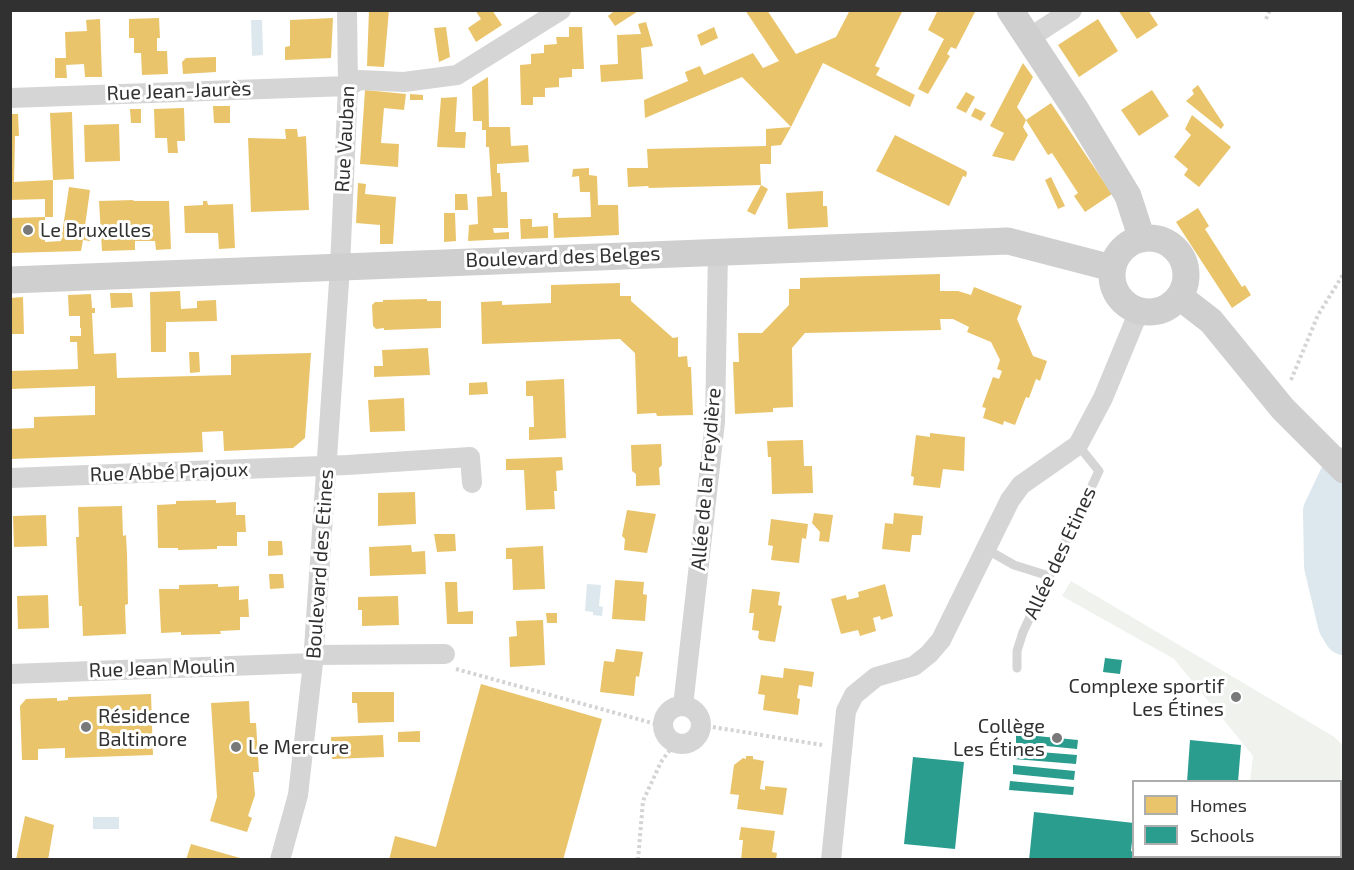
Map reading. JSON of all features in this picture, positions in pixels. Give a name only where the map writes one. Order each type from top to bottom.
[{"type":"street","name":"Rue Vauban","points":[[340,267],[348,86],[347,10]]},
{"type":"street","name":"Rue Jean-Jaurès","points":[[10,98],[348,86],[360,80],[404,82],[457,75],[561,10]]},
{"type":"street","points":[[1010,10],[1128,196],[1142,238]]},
{"type":"street","points":[[1029,38],[1072,10]]},
{"type":"street","points":[[1142,238],[1154,238],[1174,247],[1181,255],[1185,266],[1187,276],[1180,297],[1172,306],[1161,311],[1150,313],[1128,307],[1114,290],[1112,268],[1116,257],[1123,248],[1142,238]]},
{"type":"street","name":"Boulevard des Belges","points":[[10,280],[1008,241],[1112,268]]},
{"type":"street","name":"Allée de la Freydière","points":[[683,706],[715,422],[718,251]]},
{"type":"street","name":"Boulevard des Etines","points":[[280,860],[298,795],[314,659],[340,267]]},
{"type":"street","points":[[1180,297],[1211,321],[1279,404],[1344,470]]},
{"type":"street","points":[[831,860],[846,711],[854,695],[876,677],[914,666],[941,640],[1010,500],[1021,485],[1078,445],[1103,398],[1139,311]]},
{"type":"street","name":"Rue Abbé Prajoux","points":[[10,478],[470,457],[472,483]]},
{"type":"street","name":"Rue Jean Moulin","points":[[10,674],[445,654]]},
{"type":"street","points":[[683,706],[698,714],[702,725],[701,732],[687,744],[675,743],[667,736],[663,726],[671,710],[683,706]]},
{"type":"lane","name":"Allée des Etines","points":[[1017,668],[1017,651],[1023,632],[1099,471],[1078,445]]},
{"type":"lane","points":[[986,549],[1014,565],[1049,576]]},
{"type":"path","points":[[1266,19],[1270,10]]},
{"type":"path","points":[[1279,404],[1293,378],[1318,315],[1344,273]]},
{"type":"path","points":[[445,654],[457,670],[663,726]]},
{"type":"path","points":[[702,725],[843,748]]},
{"type":"path","points":[[638,860],[643,801],[661,762],[675,743]]},
{"type":"shaded area","points":[[251,20],[262,20],[263,55],[252,56]]},
{"type":"shaded area","name":"Complexe sportif Les Étines","points":[[1071,581],[1333,736],[1343,745],[1343,859],[1242,859],[1342,858],[1342,780],[1250,780],[1253,756],[1174,659],[1062,596]]},
{"type":"shaded area","points":[[587,584],[601,585],[599,606],[603,607],[602,616],[585,611]]},
{"type":"shaded area","points":[[93,817],[119,817],[119,829],[93,829]]},
{"type":"building: Homes","points":[[369,10],[389,10],[384,67],[367,66]]},
{"type":"building: Homes","points":[[475,10],[492,10],[502,25],[476,42],[468,28],[481,19]]},
{"type":"building: Homes","points":[[612,10],[640,10],[615,26],[608,16],[613,12]]},
{"type":"building: Homes","points":[[745,10],[767,10],[796,54],[836,37],[850,10],[903,10],[875,66],[880,68],[876,75],[915,95],[910,107],[823,63],[791,127],[742,77],[645,118],[644,100],[688,81],[685,72],[700,66],[704,75],[753,53],[763,68],[779,61]]},
{"type":"building: Homes","points":[[938,10],[976,10],[956,49],[951,47],[947,54],[950,56],[928,94],[918,89],[944,39],[928,30]]},
{"type":"building: Homes","points":[[1118,10],[1148,10],[1158,25],[1137,39]]},
{"type":"building: Homes","points":[[159,18],[160,38],[157,38],[157,51],[167,51],[168,74],[142,75],[141,53],[134,53],[134,38],[129,38],[129,19]]},
{"type":"building: Homes","points":[[333,18],[331,58],[285,60],[285,47],[290,46],[290,20]]},
{"type":"building: Homes","points":[[100,19],[102,77],[85,77],[84,64],[66,65],[67,78],[55,78],[55,58],[66,58],[65,32],[87,31],[86,20]]},
{"type":"building: Homes","points":[[1098,19],[1118,51],[1079,77],[1058,45]]},
{"type":"building: Homes","points":[[646,22],[653,46],[641,48],[643,79],[601,82],[600,65],[618,64],[617,35],[641,34],[638,24]]},
{"type":"building: Homes","points":[[446,27],[450,57],[439,62],[434,28]]},
{"type":"building: Homes","points":[[569,27],[582,27],[584,69],[572,69],[572,77],[559,78],[559,87],[545,88],[545,97],[533,97],[533,105],[521,105],[520,65],[531,64],[531,54],[544,53],[544,45],[557,44],[556,37],[569,37]]},
{"type":"building: Homes","points":[[714,27],[718,38],[701,46],[697,35]]},
{"type":"building: Homes","points":[[216,57],[216,72],[183,74],[182,62],[186,58]]},
{"type":"building: Homes","points":[[1023,63],[1033,77],[1017,107],[1026,120],[1023,127],[1028,135],[1014,161],[992,156],[1004,133],[990,126]]},
{"type":"building: Homes","points":[[488,77],[489,127],[510,127],[511,146],[528,145],[529,162],[497,164],[501,192],[507,192],[508,228],[493,228],[494,233],[509,232],[509,239],[468,241],[469,225],[478,224],[477,197],[492,196],[486,130],[482,130],[482,121],[473,121],[472,87]]},
{"type":"building: Homes","points":[[1198,85],[1224,125],[1221,129],[1186,101],[1194,94],[1192,90]]},
{"type":"building: Homes","points":[[365,90],[406,94],[404,110],[384,108],[381,143],[399,144],[398,167],[360,164]]},
{"type":"building: Homes","points":[[1152,90],[1169,116],[1139,136],[1121,110]]},
{"type":"building: Homes","points":[[966,92],[975,97],[966,113],[956,108]]},
{"type":"building: Homes","points":[[410,94],[423,95],[423,100],[410,100]]},
{"type":"building: Homes","points":[[457,97],[455,132],[466,132],[465,148],[437,147],[441,98]]},
{"type":"building: Homes","points":[[1051,103],[1112,194],[1085,212],[1074,196],[1078,193],[1052,153],[1048,155],[1026,120]]},
{"type":"building: Homes","points":[[213,106],[230,106],[230,123],[214,123]]},
{"type":"building: Homes","points":[[184,108],[185,141],[177,141],[178,153],[168,153],[167,138],[155,138],[154,109]]},
{"type":"building: Homes","points":[[975,108],[986,113],[981,121],[971,116]]},
{"type":"building: Homes","points":[[130,109],[141,109],[141,123],[131,123]]},
{"type":"building: Homes","points":[[72,112],[74,179],[53,180],[50,113]]},
{"type":"building: Homes","points":[[10,114],[18,114],[19,136],[15,136],[14,182],[53,180],[53,217],[45,217],[45,199],[10,200]]},
{"type":"building: Homes","points":[[1192,115],[1231,147],[1199,187],[1184,175],[1188,169],[1174,157],[1191,135],[1185,129]]},
{"type":"building: Homes","points":[[119,124],[120,161],[85,162],[84,125]]},
{"type":"building: Homes","points":[[791,127],[781,145],[771,146],[771,164],[760,164],[761,185],[628,187],[627,168],[648,168],[647,149],[766,146],[766,129]]},
{"type":"building: Homes","points":[[285,129],[297,129],[298,137],[306,136],[309,210],[251,212],[248,138],[286,139]]},
{"type":"building: Homes","points":[[895,135],[966,171],[966,177],[963,176],[949,206],[876,171]]},
{"type":"building: Homes","points":[[589,168],[589,175],[597,176],[598,205],[618,205],[619,235],[554,238],[553,213],[558,213],[558,218],[591,217],[590,192],[580,192],[579,176],[572,177],[573,169]]},
{"type":"building: Homes","points":[[1051,177],[1065,206],[1058,209],[1045,180]]},
{"type":"building: Homes","points":[[358,183],[366,184],[365,194],[396,197],[393,244],[380,244],[380,225],[356,223]]},
{"type":"building: Homes","points":[[761,185],[768,189],[755,215],[747,211]]},
{"type":"building: Homes","points":[[69,187],[90,190],[84,233],[92,234],[90,241],[83,240],[81,251],[10,253],[10,218],[45,217],[45,242],[61,241]]},
{"type":"building: Homes","points":[[823,191],[823,206],[827,206],[828,227],[788,229],[786,193]]},
{"type":"building: Homes","points":[[455,194],[467,194],[468,210],[455,210]]},
{"type":"building: Homes","points":[[99,201],[169,201],[171,249],[156,250],[155,241],[135,241],[135,250],[102,251]]},
{"type":"building: Homes","points":[[203,201],[207,201],[208,205],[233,204],[235,248],[219,249],[218,233],[185,233],[184,206],[203,205]]},
{"type":"building: Homes","points":[[1198,208],[1209,226],[1205,229],[1242,287],[1245,285],[1251,295],[1232,308],[1176,222]]},
{"type":"building: Homes","points":[[444,213],[455,213],[456,241],[444,242]]},
{"type":"building: Homes","points":[[520,219],[532,219],[532,227],[548,226],[548,238],[521,239]]},
{"type":"building: Homes","points":[[940,274],[940,291],[958,291],[971,295],[974,287],[1022,306],[1017,319],[1033,356],[1047,361],[1040,381],[1036,379],[1029,398],[1026,397],[1015,425],[1004,421],[1003,425],[983,418],[986,408],[982,407],[993,377],[999,379],[1002,371],[997,369],[1000,360],[991,342],[967,332],[969,327],[953,319],[940,319],[941,330],[805,333],[792,348],[793,407],[773,408],[773,412],[735,414],[733,362],[739,362],[738,333],[762,333],[789,305],[789,289],[800,289],[800,278]]},
{"type":"building: Homes","points":[[620,283],[620,296],[631,296],[631,301],[673,338],[678,337],[678,357],[687,356],[688,367],[691,367],[693,415],[637,414],[635,353],[620,339],[482,344],[481,302],[502,301],[502,305],[551,303],[551,285]]},
{"type":"building: Homes","points":[[180,291],[181,309],[197,308],[197,301],[216,300],[217,321],[166,322],[166,352],[151,352],[150,292]]},
{"type":"building: Homes","points":[[110,293],[132,293],[133,307],[111,308]]},
{"type":"building: Homes","points":[[91,294],[92,308],[95,308],[95,313],[92,313],[94,354],[116,353],[117,378],[231,375],[231,355],[311,353],[305,438],[293,448],[224,451],[223,431],[202,432],[203,452],[10,459],[10,429],[34,428],[34,417],[95,415],[95,386],[10,389],[10,371],[78,369],[77,342],[70,342],[70,336],[81,336],[80,316],[69,316],[68,295]]},
{"type":"building: Homes","points":[[23,297],[24,334],[10,334],[10,298]]},
{"type":"building: Homes","points":[[427,299],[427,301],[441,301],[441,328],[384,330],[384,328],[376,329],[373,326],[372,305],[375,302]]},
{"type":"building: Homes","points":[[428,348],[430,375],[374,377],[374,366],[383,366],[382,350]]},
{"type":"building: Homes","points":[[189,352],[199,352],[200,372],[190,373]]},
{"type":"building: Homes","points":[[564,379],[566,438],[529,440],[529,427],[534,427],[533,396],[526,396],[526,381]]},
{"type":"building: Homes","points":[[487,382],[488,394],[469,395],[469,383]]},
{"type":"building: Homes","points":[[404,398],[405,431],[370,432],[368,400]]},
{"type":"building: Homes","points":[[930,433],[965,437],[964,471],[943,469],[940,488],[913,485],[914,477],[911,476],[916,435],[930,437]]},
{"type":"building: Homes","points":[[803,440],[804,466],[812,466],[813,493],[772,494],[771,457],[768,457],[767,441]]},
{"type":"building: Homes","points":[[661,444],[660,485],[636,486],[636,474],[632,471],[631,445]]},
{"type":"building: Homes","points":[[562,457],[563,470],[556,471],[555,509],[526,510],[524,470],[506,470],[506,459]]},
{"type":"building: Homes","points":[[415,492],[416,524],[378,526],[378,493]]},
{"type":"building: Homes","points":[[216,500],[216,503],[236,502],[236,515],[245,515],[246,532],[237,532],[237,546],[178,550],[178,548],[158,548],[157,505],[176,504],[176,501]]},
{"type":"building: Homes","points":[[122,506],[123,536],[126,535],[127,554],[126,634],[83,636],[82,606],[79,606],[76,537],[79,537],[78,507]]},
{"type":"building: Homes","points":[[627,510],[656,514],[647,553],[624,550],[625,539],[622,536]]},
{"type":"building: Homes","points":[[814,513],[833,515],[829,542],[819,541],[820,532],[812,523]]},
{"type":"building: Homes","points":[[894,513],[923,516],[921,535],[912,535],[910,552],[882,549],[885,523],[893,524]]},
{"type":"building: Homes","points":[[46,515],[47,546],[14,547],[13,516]]},
{"type":"building: Homes","points":[[771,519],[808,524],[806,539],[802,538],[799,563],[771,560],[773,546],[768,545]]},
{"type":"building: Homes","points":[[434,534],[455,534],[456,551],[437,552]]},
{"type":"building: Homes","points":[[268,541],[282,541],[283,555],[268,556]]},
{"type":"building: Homes","points":[[411,545],[412,552],[425,551],[426,574],[370,576],[369,547]]},
{"type":"building: Homes","points":[[543,546],[545,589],[513,590],[512,559],[506,559],[506,548]]},
{"type":"building: Homes","points":[[269,574],[283,574],[284,588],[270,589]]},
{"type":"building: Homes","points":[[615,580],[644,582],[643,594],[647,595],[645,621],[612,619]]},
{"type":"building: Homes","points":[[445,582],[457,582],[458,612],[473,611],[473,624],[447,624]]},
{"type":"building: Homes","points":[[218,584],[218,587],[239,586],[239,600],[248,599],[249,617],[240,617],[240,630],[220,631],[221,634],[161,633],[159,589],[179,589],[179,585]]},
{"type":"building: Homes","points":[[885,584],[893,616],[881,620],[880,616],[873,618],[876,631],[860,636],[858,630],[841,634],[831,599],[846,595],[847,600],[859,597],[858,592]]},
{"type":"building: Homes","points":[[752,589],[780,592],[778,605],[782,606],[775,642],[760,640],[759,631],[752,630],[754,613],[749,613]]},
{"type":"building: Homes","points":[[48,595],[49,628],[18,629],[17,596]]},
{"type":"building: Homes","points":[[398,596],[399,625],[362,626],[362,610],[358,610],[358,597]]},
{"type":"building: Homes","points":[[546,613],[557,613],[557,623],[547,623]]},
{"type":"building: Homes","points":[[543,620],[545,665],[510,667],[509,637],[517,636],[516,621]]},
{"type":"building: Homes","points":[[616,649],[643,652],[639,677],[636,676],[634,696],[600,692],[604,661],[614,662]]},
{"type":"building: Homes","points":[[784,668],[814,672],[812,687],[799,685],[798,715],[763,710],[765,695],[758,694],[761,675],[783,678]]},
{"type":"building: Homes","points":[[481,684],[602,719],[563,860],[389,860],[395,836],[436,847]]},
{"type":"building: Homes","points":[[352,692],[394,692],[394,722],[358,723],[357,703],[352,703]]},
{"type":"building: Homes","name":"Résidence Baltimore","points":[[151,694],[153,755],[65,758],[65,748],[38,749],[38,760],[22,760],[20,706],[26,699],[57,698],[57,701],[68,700],[68,697]]},
{"type":"building: Homes","name":"Le Mercure","points":[[249,701],[250,723],[256,723],[259,772],[253,772],[255,795],[248,816],[252,818],[247,832],[210,821],[217,797],[211,703]]},
{"type":"building: Homes","points":[[420,731],[420,742],[398,742],[398,732]]},
{"type":"building: Homes","points":[[383,735],[384,757],[332,759],[331,737]]},
{"type":"building: Homes","points":[[746,756],[753,756],[753,759],[764,761],[760,789],[765,790],[765,786],[787,788],[783,815],[737,809],[739,795],[730,794],[734,765],[743,758],[746,759]]},
{"type":"building: Homes","points":[[25,816],[54,825],[48,860],[16,860]]},
{"type":"building: Homes","points":[[741,827],[775,831],[772,852],[777,853],[776,860],[741,860],[743,840],[739,840]]},
{"type":"building: Homes","points":[[191,844],[240,858],[239,860],[186,860]]},
{"type":"building: Schools","points":[[1105,658],[1122,660],[1120,674],[1103,672]]},
{"type":"building: Schools","points":[[1016,734],[1078,740],[1077,749],[1016,743]]},
{"type":"building: Schools","points":[[1190,740],[1241,745],[1238,780],[1187,780]]},
{"type":"building: Schools","points":[[1015,750],[1077,755],[1076,764],[1014,759]]},
{"type":"building: Schools","points":[[913,757],[964,762],[955,849],[904,844]]},
{"type":"building: Schools","points":[[1013,765],[1075,771],[1074,780],[1013,774]]},
{"type":"building: Schools","points":[[1010,781],[1074,787],[1073,795],[1009,790]]},
{"type":"building: Schools","points":[[1034,812],[1132,823],[1131,851],[1132,858],[1134,858],[1131,860],[1029,860]]},
{"type":"building: Schools","points":[[1180,858],[1231,858],[1231,860],[1180,860]]},
{"type":"waterway","points":[[1344,467],[1323,511],[1324,566],[1338,625],[1344,635]]},
{"type":"place","name":"Le Bruxelles","points":[[28,230]]},
{"type":"place","name":"Complexe sportif Les Étines","points":[[1236,697]]},
{"type":"place","name":"Résidence Baltimore","points":[[86,727]]},
{"type":"place","name":"Collège Les Étines","points":[[1057,738]]},
{"type":"place","name":"Le Mercure","points":[[236,747]]}]
